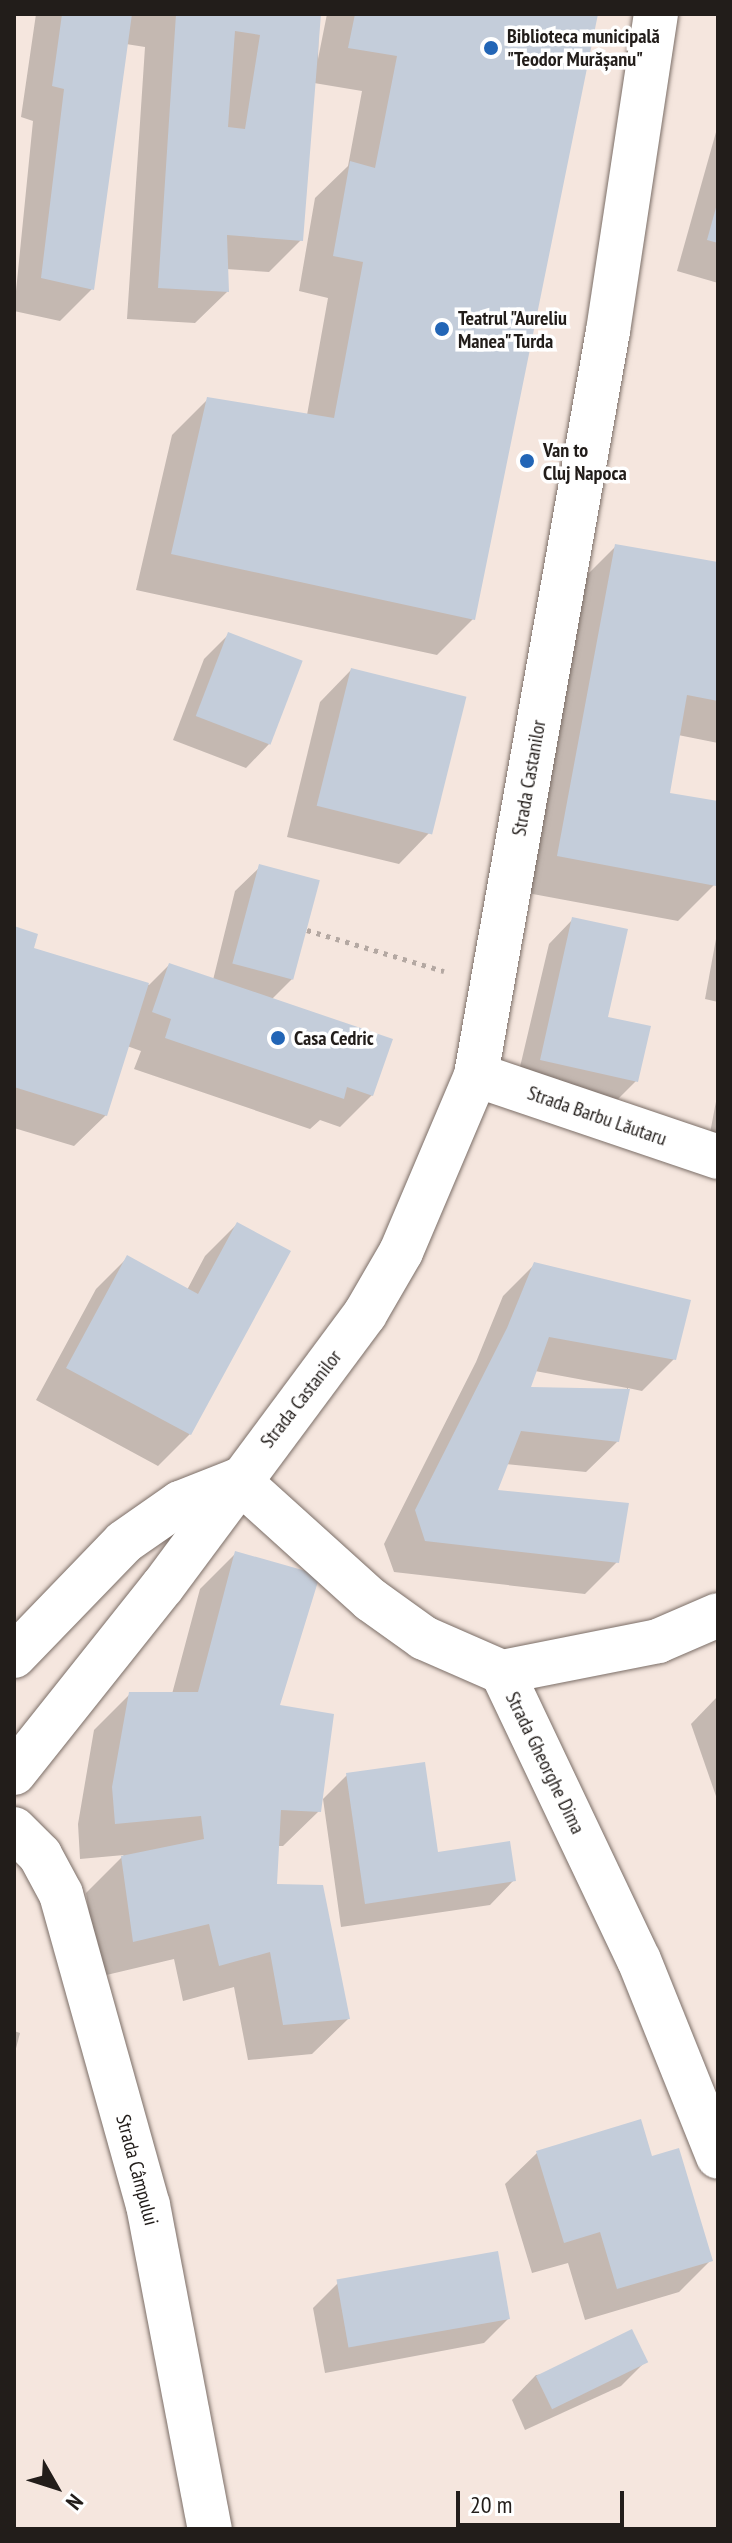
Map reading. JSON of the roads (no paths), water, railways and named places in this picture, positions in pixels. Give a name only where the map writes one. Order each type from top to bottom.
[{"type":"main road","name":"Strada Castanilor","points":[[14,1773],[163,1586],[238,1480],[365,1314],[401,1252],[476,1075],[608,331],[656,14]]},
{"type":"main road","name":"Strada Barbu Lăutaru","points":[[476,1075],[718,1157]]},
{"type":"main road","points":[[14,1656],[124,1542],[180,1503],[238,1480]]},
{"type":"main road","name":"Strada Gheorghe Dima","points":[[238,1480],[371,1600],[413,1631],[502,1672],[639,1960],[718,2157]]},
{"type":"main road","points":[[502,1672],[658,1641],[718,1615]]},
{"type":"main road","name":"Strada Câmpului","points":[[14,1829],[40,1855],[61,1894],[148,2205],[210,2529]]},
{"type":"place","name":"Biblioteca municipală \"Teodor Murășanu\"","points":[[491,48]]},
{"type":"place","name":"Teatrul \"Aureliu Manea\" Turda","points":[[442,329]]},
{"type":"place","name":"Van to Cluj Napoca","points":[[527,461]]},
{"type":"place","name":"Casa Cedric","points":[[278,1038]]}]
